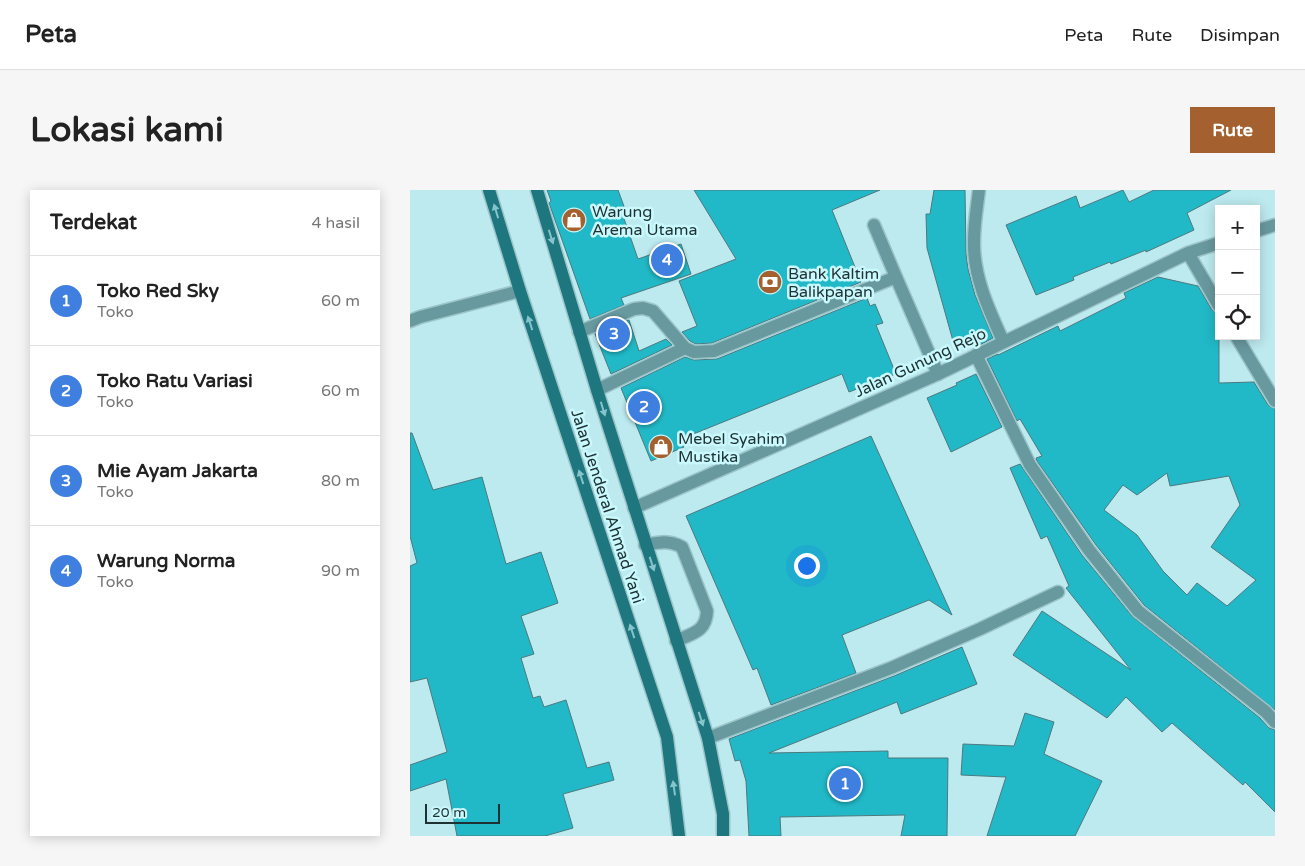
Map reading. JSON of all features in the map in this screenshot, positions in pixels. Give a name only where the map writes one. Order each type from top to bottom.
[{"type":"main road","name":"Jalan Jenderal Ahmad Yani","points":[[489,190],[520,291],[667,737],[679,836]]},
{"type":"main road","name":"Jalan Jenderal Ahmad Yani","points":[[537,190],[645,545],[708,738],[724,814],[723,836]]},
{"type":"street","points":[[979,190],[974,240],[975,265],[1002,341]]},
{"type":"street","points":[[874,225],[938,374]]},
{"type":"street","points":[[1260,230],[1275,225]]},
{"type":"street","name":"Jalan Gunung Rejo","points":[[634,508],[938,374],[1002,341],[1188,253],[1215,244]]},
{"type":"street","points":[[1188,253],[1215,299]]},
{"type":"street","points":[[579,332],[634,309],[643,308],[653,311],[685,348],[694,352],[714,350],[896,277]]},
{"type":"street","points":[[410,321],[520,291]]},
{"type":"street","points":[[1238,340],[1275,401]]},
{"type":"street","points":[[597,390],[685,348]]},
{"type":"street","points":[[976,355],[1030,465],[1089,550],[1138,611],[1266,712],[1275,722]]},
{"type":"street","points":[[645,545],[664,541],[674,542],[682,547],[707,611],[706,621],[702,628],[676,641]]},
{"type":"street","points":[[708,738],[891,668],[980,630],[1058,592]]},
{"type":"building","points":[[547,190],[618,190],[625,209],[621,210],[638,259],[681,244],[691,274],[621,298],[624,305],[590,319],[549,203],[551,201]]},
{"type":"building","name":"Bank Kaltim Balikpapan","points":[[694,190],[880,190],[832,210],[861,282],[712,343],[696,344],[690,341],[682,332],[697,326],[679,281],[736,259]]},
{"type":"building","points":[[934,190],[965,190],[968,269],[975,295],[993,338],[976,347],[970,337],[953,341],[927,248],[926,214],[930,214]]},
{"type":"building","points":[[1123,190],[1129,202],[1154,190],[1231,190],[1187,213],[1194,230],[1146,252],[1146,250],[1111,264],[1110,262],[1073,277],[1074,280],[1036,295],[1006,225],[1076,196],[1080,208]]},
{"type":"building","points":[[1158,277],[1198,286],[1212,310],[1215,312],[1215,340],[1219,340],[1219,383],[1254,382],[1268,405],[1275,409],[1275,710],[1144,605],[1096,545],[1037,461],[1036,458],[1042,456],[1020,419],[1017,421],[987,359],[1058,326],[1060,331],[1126,298],[1124,293]],"holes":[[[1167,473],[1170,486],[1229,476],[1240,505],[1211,547],[1256,580],[1227,606],[1197,583],[1187,595],[1163,571],[1137,535],[1104,510],[1123,485],[1137,495]]]},
{"type":"building","points":[[867,298],[870,306],[875,304],[883,323],[876,325],[896,374],[849,392],[842,374],[681,439],[684,447],[651,461],[621,388],[685,357],[694,360],[717,359]]},
{"type":"building","points":[[629,320],[639,351],[666,339],[672,345],[611,374],[595,334]]},
{"type":"building","points":[[976,374],[1002,427],[951,452],[927,398],[957,385],[956,383]]},
{"type":"building","points":[[410,433],[412,433],[433,490],[482,477],[506,564],[541,552],[558,603],[521,616],[534,654],[521,658],[533,698],[540,696],[544,707],[566,700],[587,768],[609,762],[614,780],[563,794],[573,828],[545,836],[457,836],[446,779],[410,791],[410,765],[447,752],[427,678],[410,682],[410,566],[417,563],[410,536]]},
{"type":"building","points":[[871,436],[952,615],[929,600],[842,635],[856,673],[771,705],[757,668],[753,670],[686,516]]},
{"type":"building","points":[[1020,464],[1082,555],[1132,616],[1260,718],[1269,728],[1275,730],[1275,812],[1245,782],[1243,785],[1172,723],[1162,732],[1126,697],[1107,718],[1013,655],[1042,611],[1131,670],[1066,588],[1069,586],[1047,536],[1041,539],[1010,468]]},
{"type":"building","points":[[962,647],[977,684],[901,714],[897,702],[769,753],[888,751],[888,758],[948,758],[947,836],[901,836],[905,815],[780,817],[781,836],[749,836],[746,781],[740,760],[735,761],[729,739],[894,676]]},
{"type":"building","points":[[1025,713],[1054,722],[1044,754],[1102,781],[1075,836],[987,836],[1006,777],[961,775],[963,744],[1014,746]]},
{"type":"place","name":"Warung Arema Utama","points":[[574,220]]},
{"type":"place","name":"Warung Norma","points":[[667,260]]},
{"type":"place","name":"Bank Kaltim Balikpapan","points":[[770,282]]},
{"type":"place","name":"Mie Ayam Jakarta","points":[[614,334]]},
{"type":"place","name":"Toko Ratu Variasi","points":[[644,407]]},
{"type":"place","name":"Mebel Syahim Mustika","points":[[661,447]]},
{"type":"place","name":"Toko Red Sky","points":[[845,784]]}]
